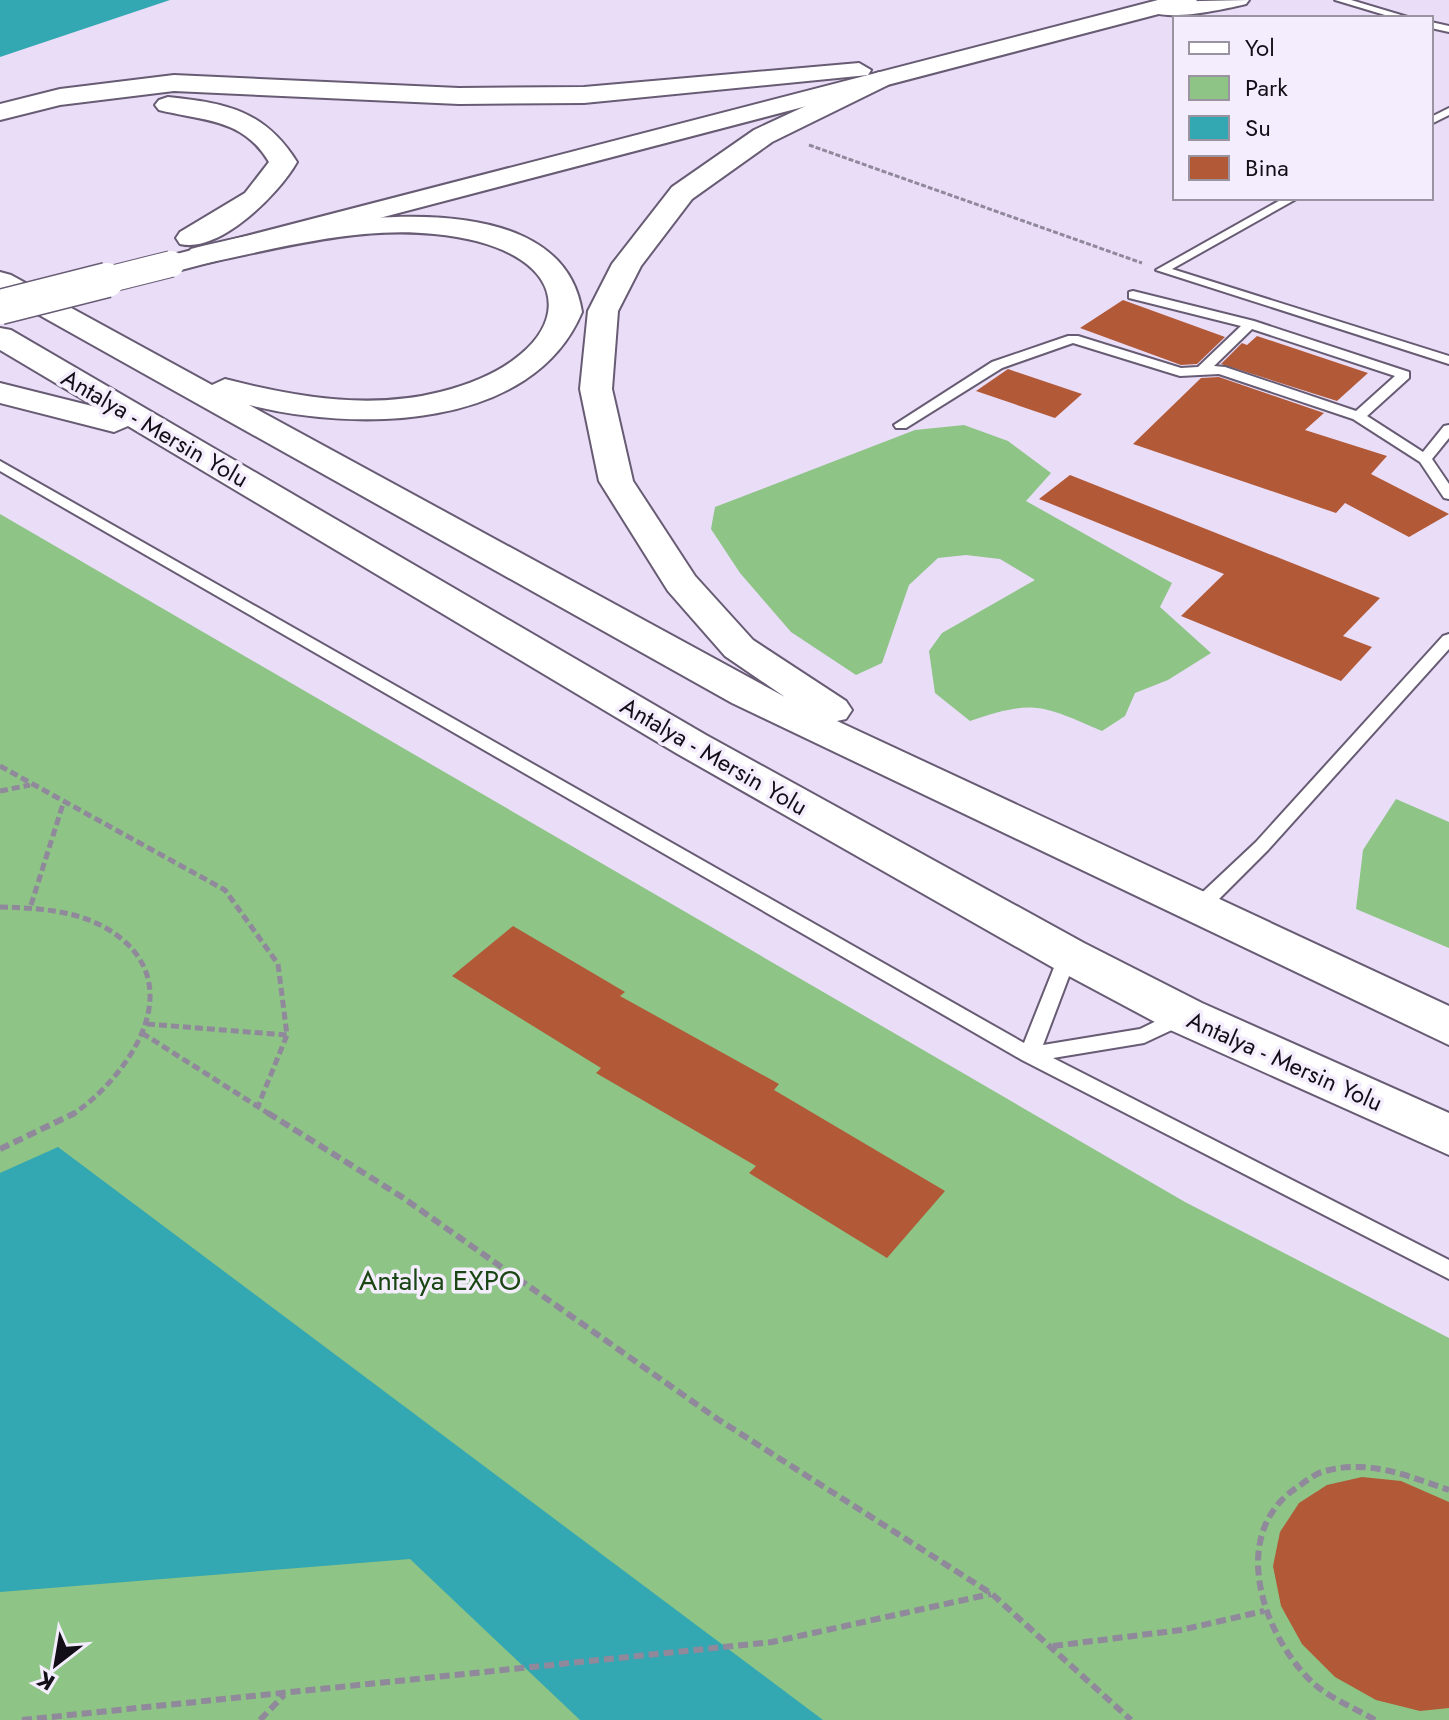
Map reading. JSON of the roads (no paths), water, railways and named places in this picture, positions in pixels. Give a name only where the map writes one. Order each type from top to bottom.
[{"type":"main road","points":[[0,307],[160,256],[1144,4],[1185,0]]},
{"type":"main road","points":[[0,112],[60,97],[174,83],[459,96],[584,95],[869,75]]},
{"type":"main road","points":[[869,75],[775,130],[682,193],[627,264],[603,311],[596,389],[616,481],[681,583],[739,648],[1004,818]]},
{"type":"main road","points":[[0,126],[65,110],[140,103],[197,107],[246,121],[272,141],[283,162],[270,188],[196,247]]},
{"type":"main road","points":[[158,370],[263,400],[292,405],[335,411],[407,407],[479,390],[529,364],[559,336],[569,301],[557,273],[526,247],[484,233],[435,225],[364,225],[196,247]]},
{"type":"main road","points":[[0,284],[160,256]]},
{"type":"main road","points":[[0,284],[746,694],[1449,1027]]},
{"type":"main road","name":"Antalya - Mersin Yolu","points":[[0,337],[691,744],[1068,955],[1185,1016],[1449,1135]]},
{"type":"main road","points":[[0,393],[169,437]]},
{"type":"street","points":[[1144,4],[1198,8],[1239,0]]},
{"type":"lane","points":[[1340,0],[1399,16]]},
{"type":"lane","points":[[1288,200],[1162,270],[1449,360]]},
{"type":"lane","points":[[1133,295],[1250,324],[1404,375],[1358,416]]},
{"type":"lane","points":[[1202,371],[1250,324]]},
{"type":"lane","points":[[901,425],[997,365],[1073,339],[1180,372],[1220,370],[1358,416],[1425,459],[1449,495]]},
{"type":"lane","points":[[1425,459],[1449,429]]},
{"type":"lane","points":[[0,465],[1029,1055],[1449,1270]]},
{"type":"lane","points":[[1198,908],[1262,846],[1445,650]]},
{"type":"lane","points":[[1029,1055],[1068,955]]},
{"type":"lane","points":[[1029,1055],[1144,1036],[1185,1016]]},
{"type":"water","points":[[0,0],[170,0],[0,57]]},
{"type":"water","points":[[58,1147],[823,1720],[580,1720],[410,1559],[0,1592],[0,1173]]},
{"type":"park label","name":"Antalya EXPO","points":[[440,1280]]}]
